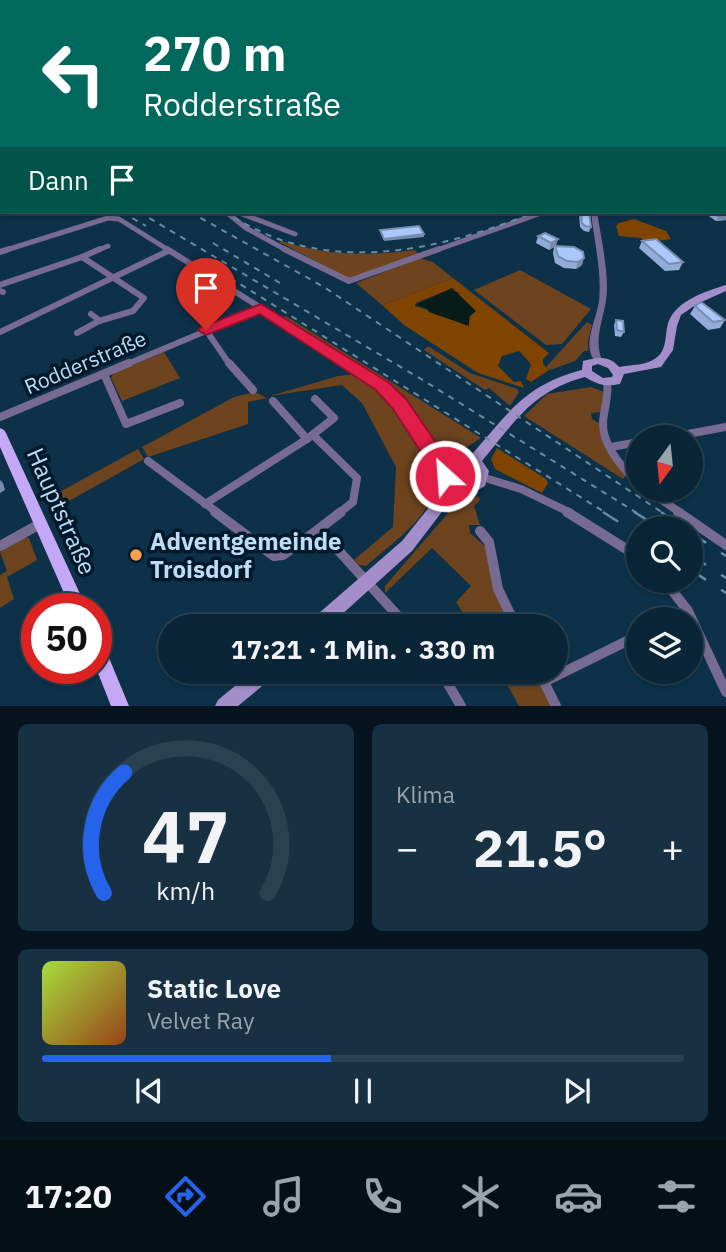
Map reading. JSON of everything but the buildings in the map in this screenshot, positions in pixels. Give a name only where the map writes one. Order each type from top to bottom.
[{"type":"main road","points":[[618,371],[657,363],[671,345],[678,314],[686,307],[726,288]]},
{"type":"main road","points":[[598,360],[607,362],[618,371],[619,378],[607,383],[596,380],[587,373],[587,364],[598,360]]},
{"type":"main road","points":[[474,461],[532,393],[555,381],[587,373]]},
{"type":"main road","name":"Hauptstraße","points":[[0,433],[72,593]]},
{"type":"main road","points":[[463,456],[474,461],[482,471],[482,477],[475,486],[469,489],[454,486],[445,476],[443,468],[447,462],[463,456]]},
{"type":"main road","points":[[331,614],[407,546],[454,486]]},
{"type":"main road","points":[[111,684],[120,706]]},
{"type":"main road","points":[[224,706],[251,684]]},
{"type":"street","points":[[227,214],[250,230],[349,281],[538,214]]},
{"type":"street","points":[[242,214],[295,234]]},
{"type":"street","points":[[594,214],[602,289],[601,312],[593,336],[598,360]]},
{"type":"street","points":[[0,252],[108,218],[119,219],[382,386],[400,404],[428,446],[447,462]]},
{"type":"street","points":[[0,285],[108,246]]},
{"type":"street","points":[[0,332],[168,251]]},
{"type":"street","points":[[77,333],[100,321],[122,316],[144,302],[143,296],[82,257]]},
{"type":"street","name":"Rodderstraße","points":[[0,417],[261,308]]},
{"type":"street","points":[[91,314],[100,321]]},
{"type":"street","points":[[206,330],[237,374],[253,390]]},
{"type":"street","points":[[104,374],[126,424],[180,403]]},
{"type":"street","points":[[607,383],[609,402],[603,428],[626,471]]},
{"type":"street","points":[[205,504],[310,437],[334,418],[315,399]]},
{"type":"street","points":[[148,461],[276,557],[283,555],[353,502],[356,478],[273,401]]},
{"type":"street","points":[[704,431],[726,427]]},
{"type":"street","points":[[611,447],[626,444]]},
{"type":"street","points":[[482,477],[511,485],[542,500],[626,549]]},
{"type":"street","points":[[664,502],[726,545]]},
{"type":"street","points":[[0,547],[40,524]]},
{"type":"street","points":[[319,529],[396,614]]},
{"type":"street","points":[[480,531],[489,542],[498,589],[510,614]]},
{"type":"street","points":[[674,593],[685,607]]},
{"type":"street","points":[[703,637],[721,668],[726,692]]},
{"type":"street","points":[[568,666],[626,641]]},
{"type":"street","points":[[448,684],[461,706]]},
{"type":"street","points":[[545,684],[556,706]]},
{"type":"shaded area","points":[[634,219],[666,231],[671,239],[646,243],[641,238],[619,236],[616,226]]},
{"type":"shaded area","points":[[279,242],[331,252],[365,254],[415,250],[419,255],[355,278],[348,278]]},
{"type":"shaded area","points":[[419,258],[433,262],[453,278],[382,305],[356,283]]},
{"type":"shaded area","points":[[520,270],[591,309],[562,344],[546,345],[474,290]]},
{"type":"shaded area","points":[[453,278],[549,353],[543,359],[543,364],[549,370],[531,382],[526,379],[531,364],[519,351],[502,356],[498,366],[514,382],[521,381],[524,388],[478,373],[404,325],[382,305]],"holes":[[[443,292],[458,292],[470,316],[469,323],[415,306],[416,303]]]},
{"type":"shaded area","points":[[452,288],[476,311],[469,317],[469,326],[415,305]]},
{"type":"shaded area","points":[[286,316],[481,438],[467,447],[439,448],[386,386],[283,318]]},
{"type":"shaded area","points":[[587,322],[592,325],[588,351],[584,351],[575,361],[550,370],[546,367]]},
{"type":"shaded area","points":[[428,346],[470,373],[519,392],[510,406],[489,388],[485,390],[424,350]]},
{"type":"shaded area","points":[[164,352],[180,378],[122,401],[111,378],[114,373]]},
{"type":"shaded area","points":[[357,374],[390,403],[434,472],[434,488],[429,504],[419,518],[366,566],[359,565],[354,560],[393,527],[396,467],[362,403],[342,385],[270,396],[338,376]]},
{"type":"shaded area","points":[[591,387],[606,393],[601,412],[591,413],[592,419],[599,423],[626,475],[623,479],[524,416],[547,394]]},
{"type":"shaded area","points":[[255,392],[267,398],[248,402],[248,424],[148,457],[142,447],[234,397]]},
{"type":"shaded area","points":[[497,448],[546,479],[548,483],[542,493],[495,469],[491,459]]},
{"type":"shaded area","points":[[138,449],[144,459],[60,506],[54,495]]},
{"type":"shaded area","points":[[478,496],[480,500],[474,506],[480,525],[469,525],[470,533],[487,548],[508,614],[464,614],[456,602],[471,586],[432,548],[385,593],[385,586],[455,505]]},
{"type":"shaded area","points":[[25,537],[29,538],[37,560],[7,577],[14,599],[0,608],[0,575],[7,571],[0,552]]},
{"type":"shaded area","points":[[507,684],[541,684],[553,706],[519,706]]},
{"type":"railway","points":[[125,214],[146,226]]},
{"type":"railway","points":[[142,214],[426,382],[637,513]]},
{"type":"railway","points":[[194,214],[324,287],[663,513]]},
{"type":"railway","points":[[227,214],[281,240],[346,252],[378,252],[442,242],[531,214]]},
{"type":"railway","points":[[213,243],[285,286]]},
{"type":"railway","points":[[200,259],[606,513]]},
{"type":"railway","points":[[603,512],[626,527]]},
{"type":"railway","points":[[634,512],[640,516]]},
{"type":"railway","points":[[661,512],[667,516]]},
{"type":"railway","points":[[703,541],[726,556]]},
{"type":"railway","points":[[703,563],[726,578]]},
{"type":"railway","points":[[703,578],[726,593]]},
{"type":"place","name":"Adventgemeinde Troisdorf","points":[[136,555]]},
{"type":"route","points":[[206,330],[261,308],[382,386],[400,404],[421,438],[447,462],[443,468],[445,476]]}]
